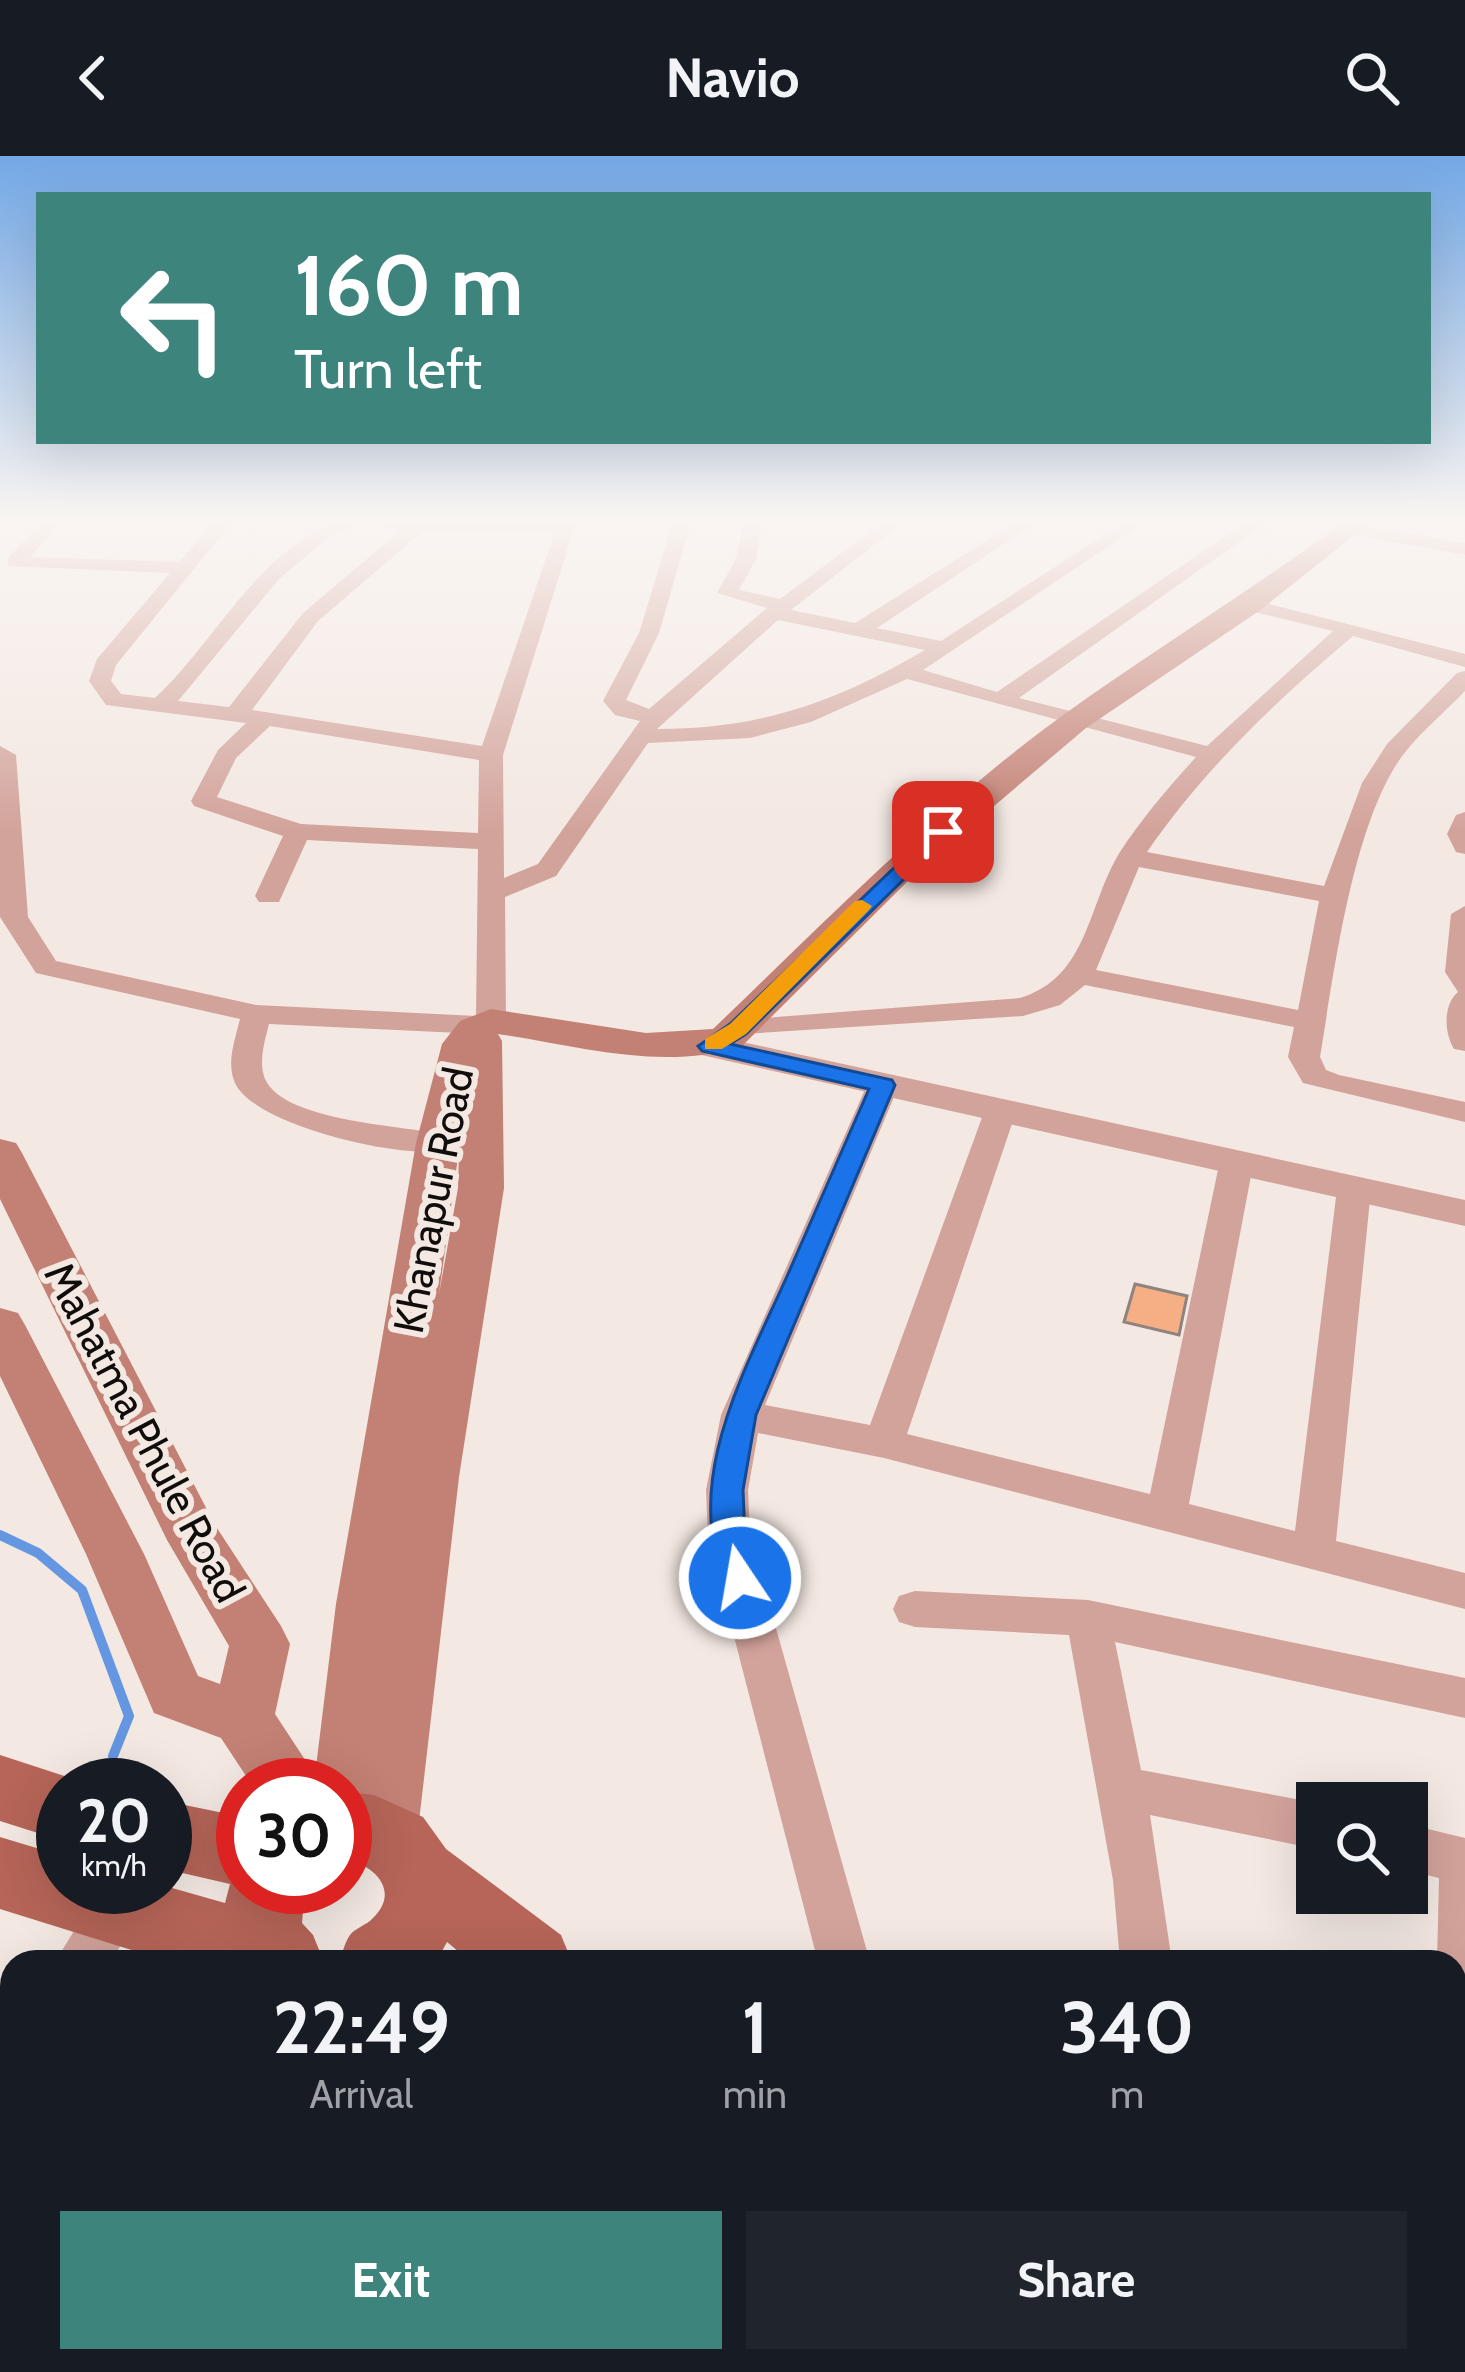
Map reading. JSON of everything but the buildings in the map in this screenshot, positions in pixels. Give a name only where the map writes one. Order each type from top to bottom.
[{"type":"main road","points":[[724,1038],[910,860],[1075,721],[1218,625]]},
{"type":"main road","points":[[393,1950],[416,1918],[374,1833],[481,1188],[481,1027]]},
{"type":"main road","name":"Khanapur Road","points":[[374,1833],[365,1604],[438,1143],[463,1044],[481,1027],[675,1048],[724,1038]]},
{"type":"main road","name":"Mahatma Phule Road","points":[[0,1154],[195,1540],[260,1644],[243,1719],[176,1694],[115,1554],[0,1325]]},
{"type":"main road","points":[[243,1719],[270,1758]]},
{"type":"main road","points":[[0,1788],[36,1799]]},
{"type":"main road","points":[[374,1833],[518,1950]]},
{"type":"main road","points":[[0,1874],[97,1937],[277,1936]]},
{"type":"street","points":[[137,625],[105,664],[100,681],[114,700],[236,713],[491,755]]},
{"type":"street","points":[[162,704],[184,685],[230,625]]},
{"type":"street","points":[[236,713],[259,692],[279,655],[305,625]]},
{"type":"street","points":[[0,753],[4,755],[14,917],[46,967],[256,1015],[481,1027],[494,892],[491,755],[534,625]]},
{"type":"street","points":[[651,625],[614,701],[647,726],[721,734],[786,723],[907,670],[977,625]]},
{"type":"street","points":[[494,892],[548,870],[647,726],[761,625]]},
{"type":"street","points":[[846,625],[944,647]]},
{"type":"street","points":[[861,629],[867,625]]},
{"type":"street","points":[[1001,700],[1109,625]]},
{"type":"street","points":[[1266,625],[1305,644]]},
{"type":"street","points":[[1325,625],[1427,647],[1465,661]]},
{"type":"street","points":[[724,1038],[1023,1007],[1062,995],[1081,976],[1130,857],[1305,644],[1348,629]]},
{"type":"street","points":[[907,670],[1075,721],[1211,754]]},
{"type":"street","points":[[1465,678],[1384,765],[1334,896],[1304,1057],[1313,1076],[1465,1112]]},
{"type":"street","points":[[265,718],[226,755],[203,801],[298,832],[493,842]]},
{"type":"street","points":[[1465,820],[1460,835],[1465,846]]},
{"type":"street","points":[[269,896],[298,832]]},
{"type":"street","points":[[1130,857],[1334,896]]},
{"type":"street","points":[[1464,966],[1465,914]]},
{"type":"street","points":[[1081,976],[1309,1021]]},
{"type":"street","points":[[1465,1000],[1461,1030],[1465,1042]]},
{"type":"street","points":[[256,1015],[247,1072],[266,1102],[291,1114],[438,1143]]},
{"type":"street","points":[[724,1038],[883,1085],[1465,1213]]},
{"type":"street","points":[[841,1950],[729,1536],[728,1490],[741,1415],[883,1085]]},
{"type":"street","points":[[884,1443],[1000,1112]]},
{"type":"street","points":[[1166,1512],[1236,1165]]},
{"type":"street","points":[[1315,1551],[1354,1190]]},
{"type":"street","points":[[741,1415],[884,1443],[1465,1591]]},
{"type":"street","points":[[915,1609],[1088,1618],[1465,1698]]},
{"type":"street","points":[[1088,1618],[1138,1880],[1145,1950]]},
{"type":"street","points":[[1122,1788],[1296,1822]]},
{"type":"street","points":[[1428,1852],[1465,1861],[1463,1950]]},
{"type":"waterway","points":[[0,1535],[38,1553],[82,1590],[129,1716],[113,1756]]},
{"type":"slow traffic","points":[[713,1044],[738,1029],[862,906]]},
{"type":"route","points":[[740,1578],[729,1536],[728,1490],[741,1415],[883,1085],[710,1046],[738,1029],[943,832]]}]
